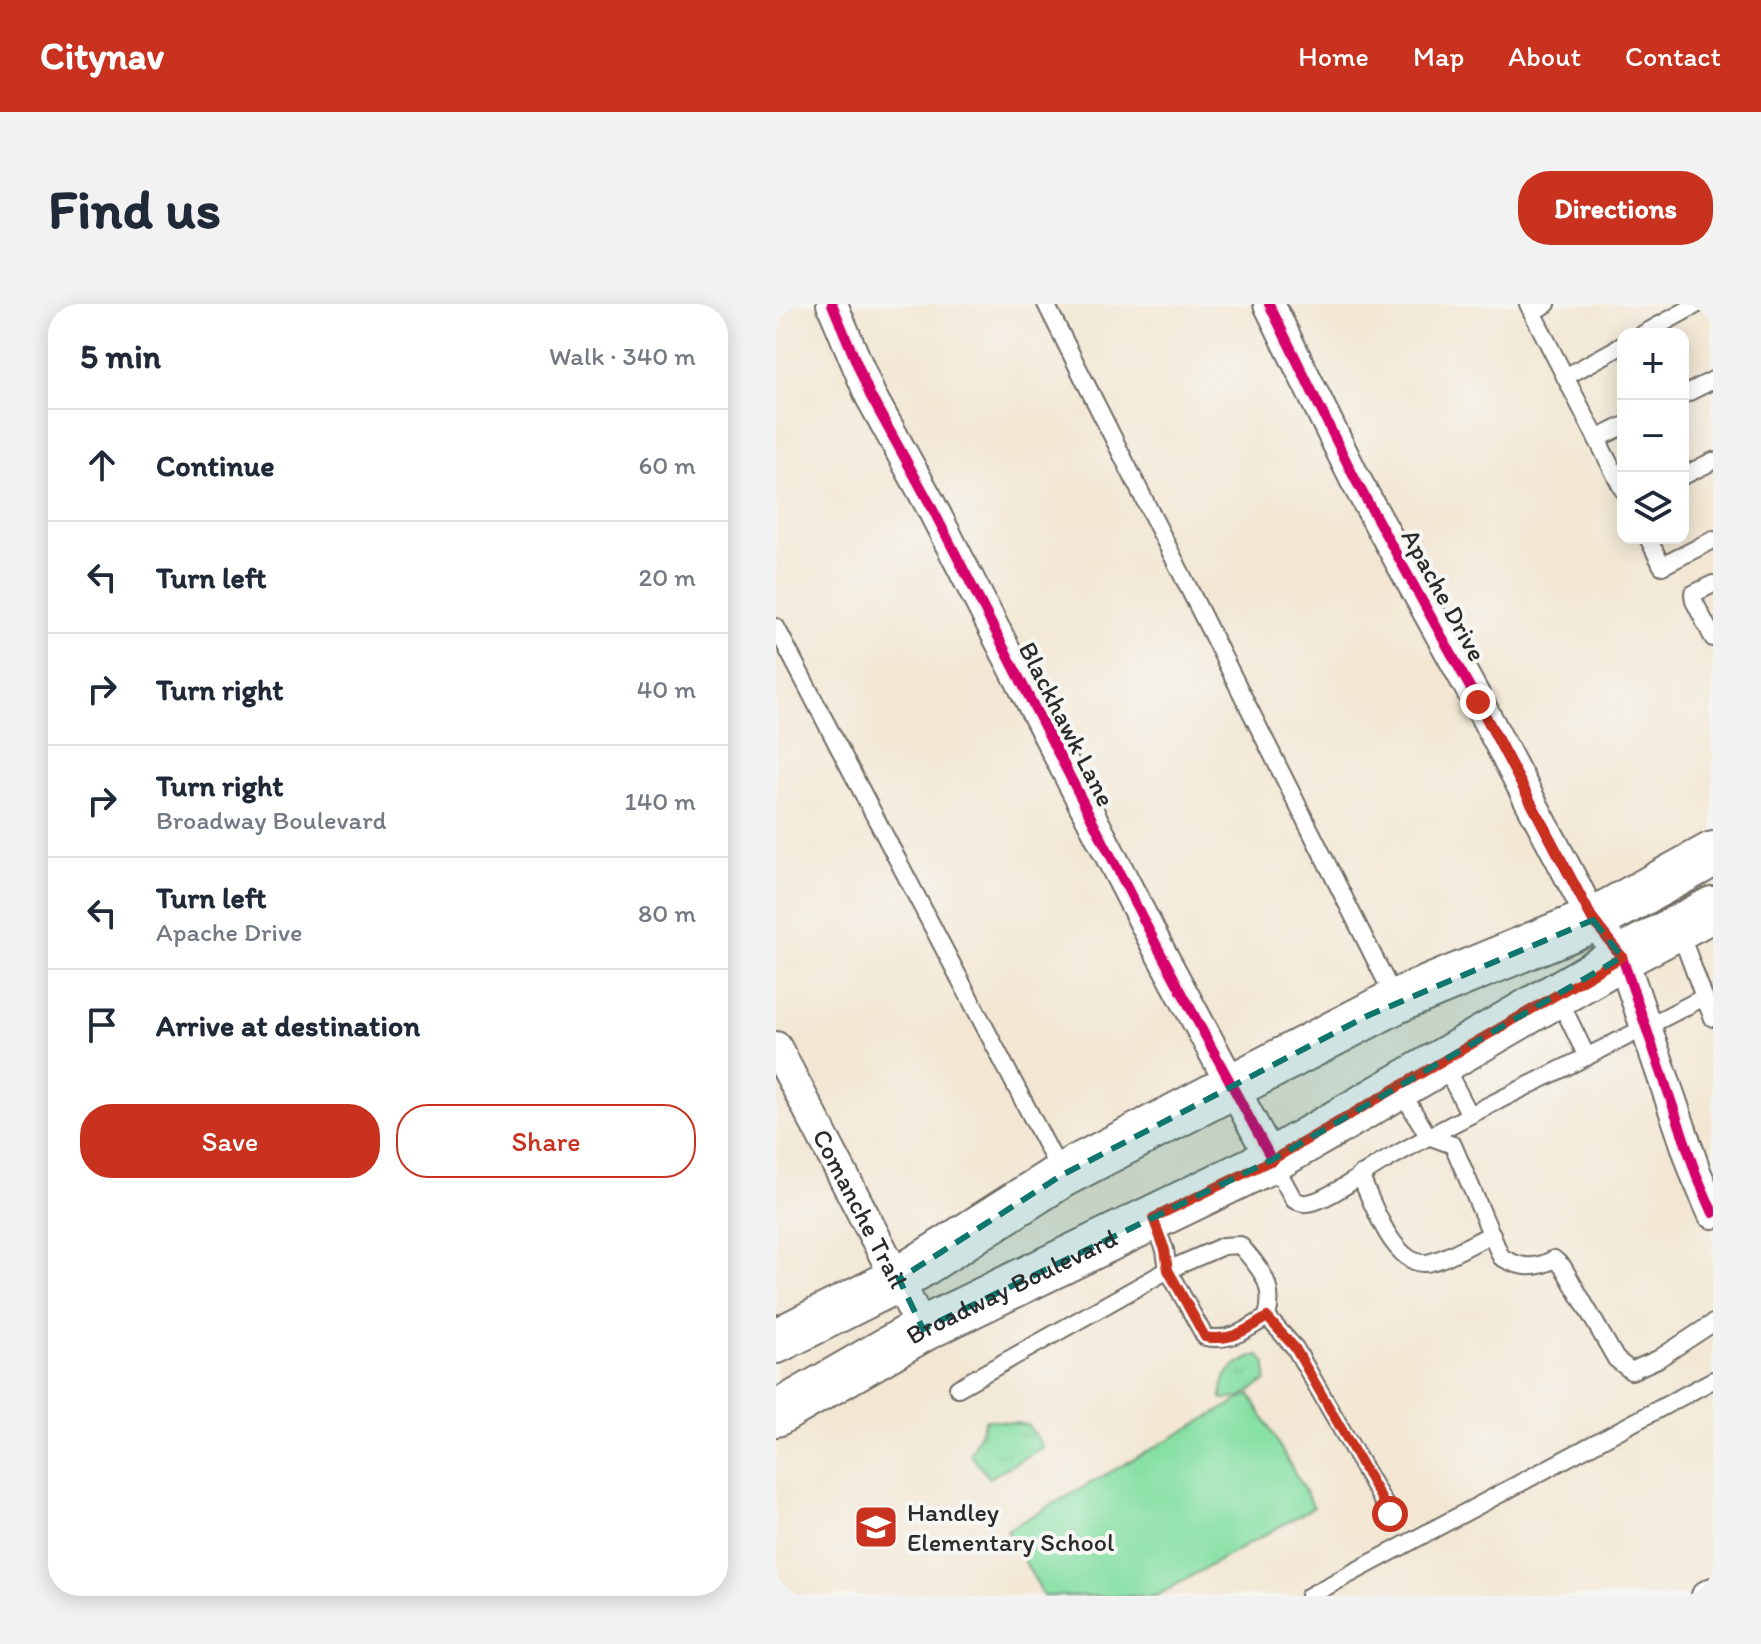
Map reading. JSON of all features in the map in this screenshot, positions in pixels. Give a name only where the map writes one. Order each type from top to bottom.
[{"type":"main road","points":[[776,1341],[899,1279],[1062,1175],[1396,1001],[1593,920],[1713,854]]},
{"type":"main road","name":"Broadway Boulevard","points":[[776,1414],[923,1329],[1272,1160],[1622,957],[1696,918]]},
{"type":"street","name":"Blackhawk Lane","points":[[832,304],[870,395],[930,504],[1158,948],[1272,1160]]},
{"type":"street","name":"Apache Drive","points":[[1269,304],[1355,479],[1593,920],[1622,957],[1696,1174],[1713,1213]]},
{"type":"street","name":"Comanche Trail","points":[[776,1047],[923,1329]]},
{"type":"street","points":[[1707,1596],[1713,1593]]},
{"type":"lane","points":[[1046,304],[1396,1001]]},
{"type":"lane","points":[[1547,304],[1530,308],[1617,478]]},
{"type":"lane","points":[[1654,328],[1698,304]]},
{"type":"lane","points":[[1565,377],[1617,348]]},
{"type":"lane","points":[[1689,392],[1713,380]]},
{"type":"lane","points":[[1597,439],[1617,429]]},
{"type":"lane","points":[[1689,473],[1713,461]]},
{"type":"lane","points":[[1651,544],[1662,566],[1713,540]]},
{"type":"lane","points":[[1713,584],[1693,594],[1713,638]]},
{"type":"lane","points":[[776,627],[1062,1175]]},
{"type":"lane","points":[[1696,918],[1704,997],[1713,1018]]},
{"type":"lane","points":[[1556,995],[1587,1057]]},
{"type":"lane","points":[[1272,1160],[1294,1200],[1306,1204],[1343,1187],[1428,1136],[1704,997]]},
{"type":"lane","points":[[1442,1061],[1470,1115]]},
{"type":"lane","points":[[1398,1087],[1428,1136],[1453,1145],[1501,1257],[1517,1267],[1540,1266],[1554,1259],[1563,1267],[1616,1359],[1631,1371],[1658,1359],[1713,1323]]},
{"type":"lane","points":[[1360,1175],[1394,1246],[1410,1258],[1422,1263],[1434,1260],[1492,1234]]},
{"type":"lane","points":[[958,1388],[1168,1270],[1223,1246],[1240,1245],[1262,1271],[1272,1300],[1267,1317],[1235,1337],[1205,1337],[1168,1270],[1165,1250],[1153,1218]]},
{"type":"lane","points":[[1267,1317],[1295,1348],[1390,1514]]},
{"type":"lane","points":[[1309,1596],[1713,1380]]},
{"type":"highlighted area","points":[[1593,920],[1622,957],[1272,1160],[923,1329],[899,1279],[1062,1175],[1367,1016]]},
{"type":"green space","points":[[1259,1355],[1266,1364],[1266,1381],[1239,1398],[1222,1399],[1226,1375],[1236,1365]]},
{"type":"green space","points":[[1250,1394],[1314,1507],[1156,1596],[1044,1596],[1007,1530]]},
{"type":"green space","points":[[986,1419],[1028,1425],[1043,1447],[989,1478],[970,1454]]},
{"type":"cycle path","points":[[832,304],[870,395],[930,504],[1158,948],[1272,1160]]},
{"type":"cycle path","points":[[1269,304],[1355,479],[1593,920],[1622,957],[1696,1174],[1713,1213]]},
{"type":"place","name":"Handley Elementary School","points":[[876,1527]]},
{"type":"route","points":[[1390,1514],[1295,1348],[1267,1317],[1235,1337],[1205,1337],[1168,1270],[1165,1250],[1153,1218],[1272,1160],[1622,957],[1593,920],[1478,702]]}]
